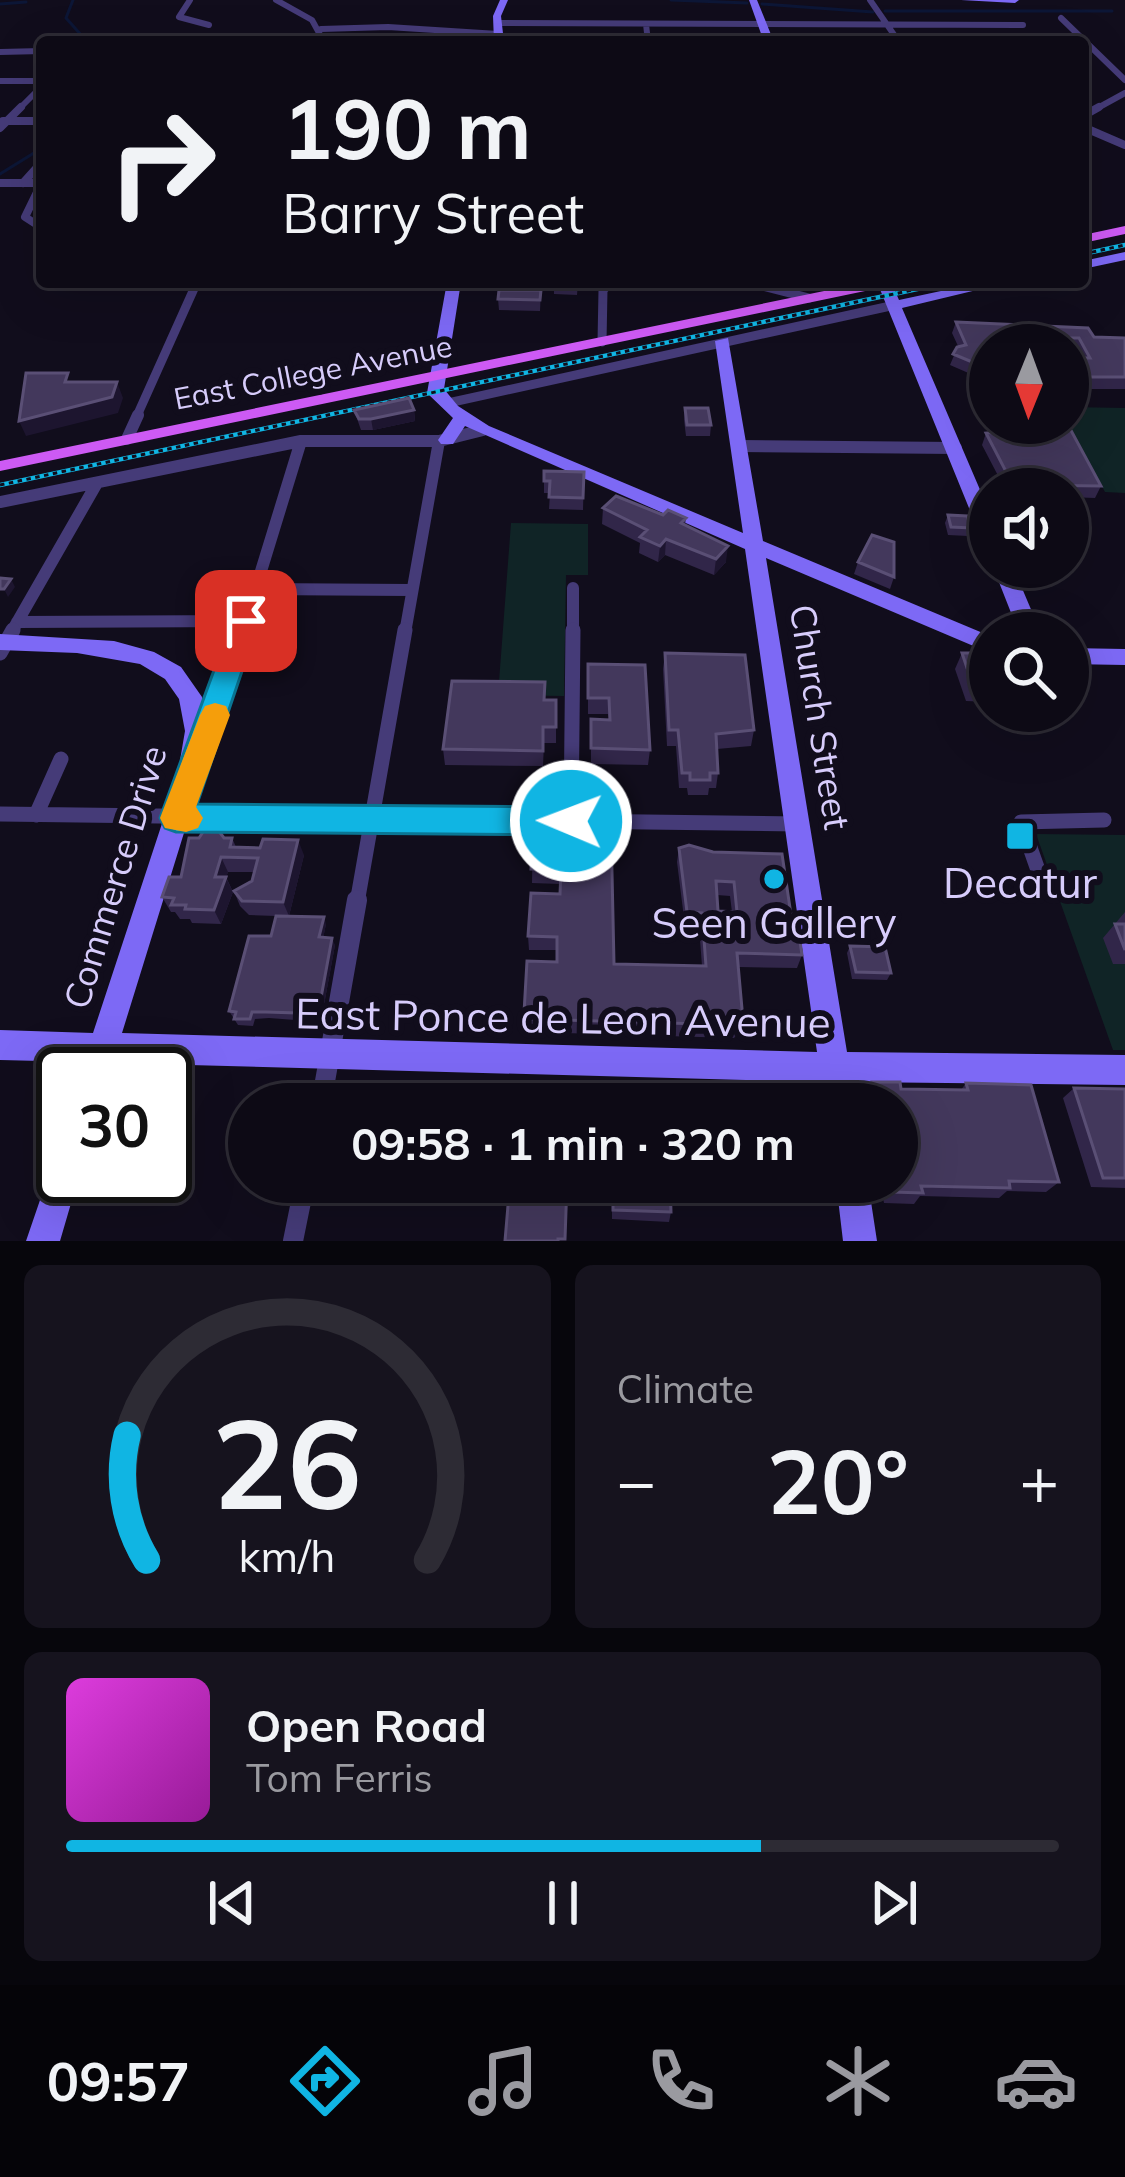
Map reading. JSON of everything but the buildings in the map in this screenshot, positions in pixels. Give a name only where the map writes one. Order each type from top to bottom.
[{"type":"main road","points":[[1089,238],[1125,230]]},
{"type":"main road","name":"East College Avenue","points":[[0,466],[127,439],[447,400],[602,342],[809,298],[889,289]]},
{"type":"street","points":[[190,0],[178,17],[208,25]]},
{"type":"street","points":[[276,0],[310,16],[323,36]]},
{"type":"street","points":[[498,33],[504,0]]},
{"type":"street","points":[[753,0],[767,36]]},
{"type":"street","points":[[871,0],[894,36]]},
{"type":"street","points":[[964,0],[1016,0]]},
{"type":"street","points":[[1061,18],[1080,36]]},
{"type":"street","points":[[321,28],[380,23],[424,33],[498,33],[646,24],[1023,26]]},
{"type":"street","points":[[646,24],[647,36]]},
{"type":"street","points":[[979,26],[997,36]]},
{"type":"street","points":[[1089,45],[1125,80]]},
{"type":"street","points":[[0,52],[36,51]]},
{"type":"street","points":[[0,81],[36,83]]},
{"type":"street","points":[[2,124],[36,89]]},
{"type":"street","points":[[1089,113],[1125,93]]},
{"type":"street","points":[[2,124],[36,121]]},
{"type":"street","points":[[1089,130],[1125,145]]},
{"type":"street","points":[[23,183],[36,169]]},
{"type":"street","points":[[0,183],[36,182]]},
{"type":"street","points":[[36,194],[25,217],[36,224]]},
{"type":"street","points":[[1089,264],[1125,256]]},
{"type":"street","points":[[127,439],[194,288]]},
{"type":"street","points":[[325,1083],[411,590],[443,440],[454,288]]},
{"type":"street","points":[[602,342],[606,288]]},
{"type":"street","points":[[770,288],[809,298]]},
{"type":"street","points":[[447,400],[723,341],[889,289],[969,481]]},
{"type":"street","name":"Church Street","points":[[723,341],[838,1083]]},
{"type":"street","points":[[447,400],[481,429],[969,636]]},
{"type":"street","points":[[0,502],[301,441],[443,440],[481,429]]},
{"type":"street","points":[[189,778],[223,696],[301,441]]},
{"type":"street","points":[[739,446],[956,448]]},
{"type":"street","points":[[6,640],[97,483]]},
{"type":"street","points":[[760,588],[767,574],[778,568],[816,572]]},
{"type":"street","points":[[571,821],[573,588]]},
{"type":"street","points":[[256,589],[411,590]]},
{"type":"street","points":[[6,640],[246,621]]},
{"type":"street","name":"Commerce Drive","points":[[6,640],[118,649],[154,659],[187,688],[197,713],[199,736],[189,778],[103,1047]]},
{"type":"street","points":[[1089,656],[1125,657]]},
{"type":"street","points":[[36,815],[61,759]]},
{"type":"street","points":[[0,814],[798,824]]},
{"type":"street","points":[[1045,890],[1021,822],[1104,820]]},
{"type":"street","name":"East Ponce de Leon Avenue","points":[[0,1045],[36,1051]]},
{"type":"street","name":"East Ponce de Leon Avenue","points":[[192,1059],[331,1055],[1125,1070]]},
{"type":"street","points":[[44,1241],[55,1203]]},
{"type":"street","points":[[292,1241],[300,1203]]},
{"type":"street","points":[[855,1203],[860,1241]]},
{"type":"green space","points":[[1089,407],[1125,408],[1125,493],[1105,492],[1079,444],[1089,444]]},
{"type":"green space","points":[[511,523],[588,524],[588,575],[566,575],[564,696],[498,695]]},
{"type":"green space","points":[[1036,834],[1125,835],[1125,1050],[1113,1050]]},
{"type":"waterway","points":[[73,0],[66,18],[82,36]]},
{"type":"waterway","points":[[671,0],[747,3]]},
{"type":"waterway","points":[[0,4],[26,2]]},
{"type":"waterway","points":[[762,4],[873,12]]},
{"type":"waterway","points":[[885,11],[1112,11]]},
{"type":"waterway","points":[[0,174],[36,152]]},
{"type":"railway","points":[[1089,253],[1125,245]]},
{"type":"railway","points":[[0,485],[922,288]]},
{"type":"slow traffic","points":[[186,818],[176,818],[215,715]]},
{"type":"place","name":"Decatur","points":[[1020,836]]},
{"type":"place","name":"Seen Gallery","points":[[774,879]]},
{"type":"route","points":[[246,621],[176,818],[571,821]]}]
